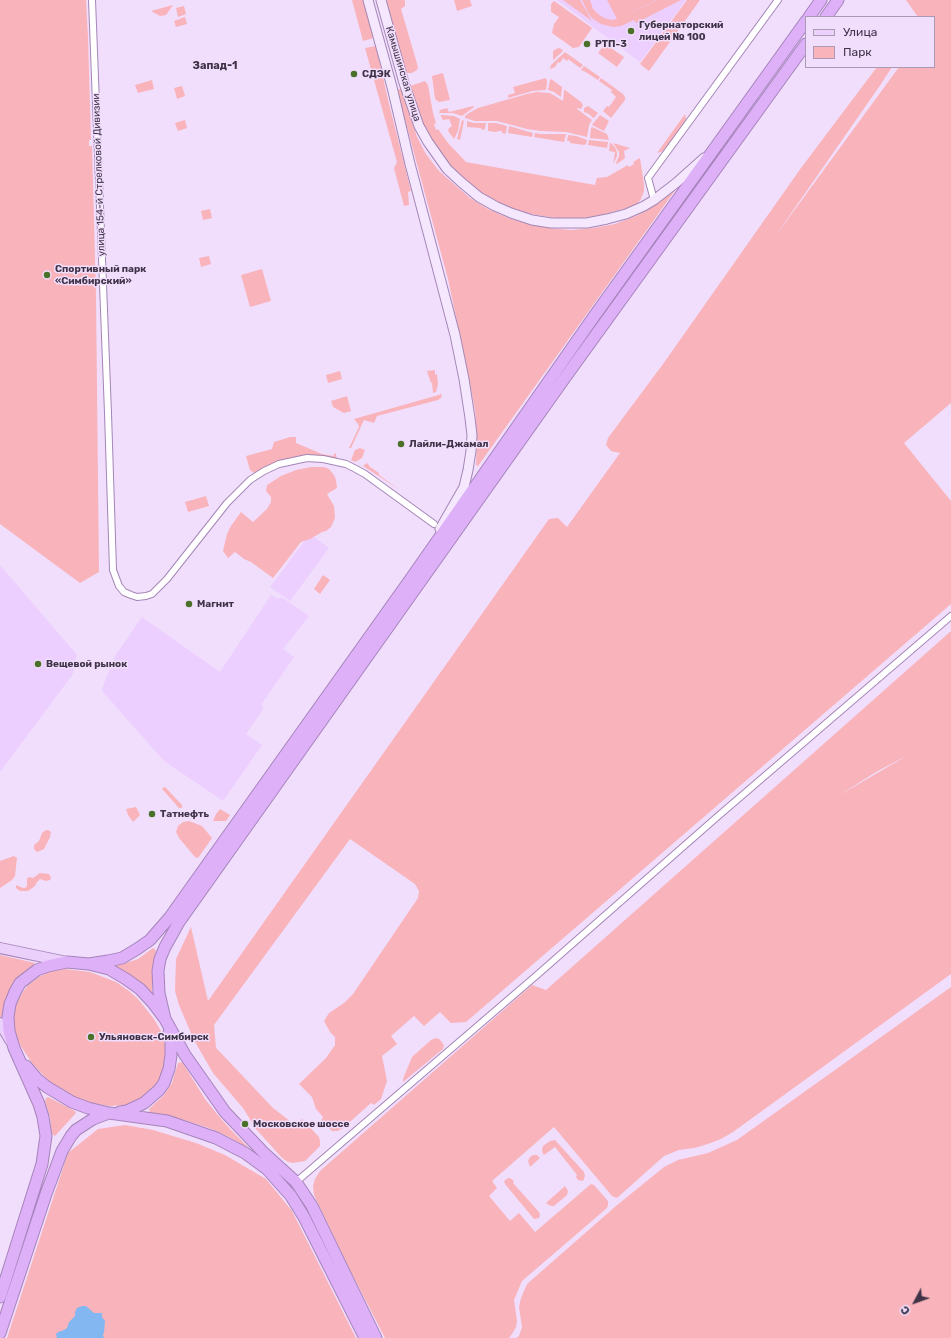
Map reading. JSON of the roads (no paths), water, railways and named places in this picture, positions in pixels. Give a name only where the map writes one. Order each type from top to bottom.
[{"type":"highway","points":[[810,16],[821,0]]},
{"type":"highway","points":[[827,16],[838,0]]},
{"type":"highway","points":[[0,1333],[46,1194],[62,1151],[71,1136],[76,1130],[93,1119],[112,1113],[127,1111],[144,1103],[159,1090],[164,1083],[172,1055],[171,1041],[159,993],[158,980],[160,960],[165,947],[179,922],[265,801],[314,724],[412,577],[595,315],[805,22]]},
{"type":"highway","points":[[88,964],[108,962],[122,958],[150,940],[170,917],[314,724],[805,45]]},
{"type":"highway","points":[[0,1297],[42,1164],[46,1136],[43,1116],[39,1104],[9,1031],[8,1017],[10,1004],[20,983],[37,970],[67,962],[88,964],[109,969],[140,989],[153,1003],[185,1055],[225,1112],[263,1152],[296,1182],[312,1206],[376,1338]]},
{"type":"highway","points":[[16,1051],[37,1079],[72,1102],[88,1108],[112,1113],[167,1121],[216,1138],[245,1153],[267,1169],[291,1196],[304,1217],[365,1338]]},
{"type":"main road","points":[[0,948],[67,962]]},
{"type":"main road","points":[[0,1023],[16,1051]]},
{"type":"street","name":"улица 154-й Стрелковой Дивизии","points":[[92,0],[113,570],[119,586],[124,592],[137,597],[152,594],[167,579],[227,503],[250,480],[279,464],[307,458],[323,459],[346,464],[354,468],[365,474],[434,524]]},
{"type":"street","name":"Камышинская улица","points":[[368,0],[392,87],[410,164],[456,341],[464,379],[472,435],[470,462],[464,487],[412,577]]},
{"type":"street","name":"Камышинская улица","points":[[381,0],[404,83],[420,126],[447,169],[479,197],[495,206],[532,220],[551,223],[588,223],[626,214],[654,200],[715,148]]},
{"type":"street","points":[[654,200],[648,178],[778,0]]},
{"type":"street","points":[[392,87],[404,83]]},
{"type":"street","points":[[296,1182],[951,616]]},
{"type":"water","points":[[86,1306],[94,1313],[102,1313],[102,1317],[105,1321],[104,1338],[57,1338],[56,1334],[67,1328],[69,1322],[75,1316],[77,1308]]},
{"type":"place","name":"Губернаторский лицей № 100","points":[[631,31]]},
{"type":"place","name":"РТП-3","points":[[587,44]]},
{"type":"place","name":"СДЭК","points":[[354,74]]},
{"type":"place","name":"Спортивный парк «Симбирский»","points":[[47,275]]},
{"type":"place","name":"Лайли-Джамал","points":[[401,444]]},
{"type":"place","name":"Магнит","points":[[189,604]]},
{"type":"place","name":"Вещевой рынок","points":[[38,664]]},
{"type":"place","name":"Татнефть","points":[[152,814]]},
{"type":"place","name":"Ульяновск-Симбирск","points":[[91,1037]]},
{"type":"place","name":"Московское шоссе","points":[[245,1124]]},
{"type":"district","name":"Запад-1","points":[[215,66]]}]
